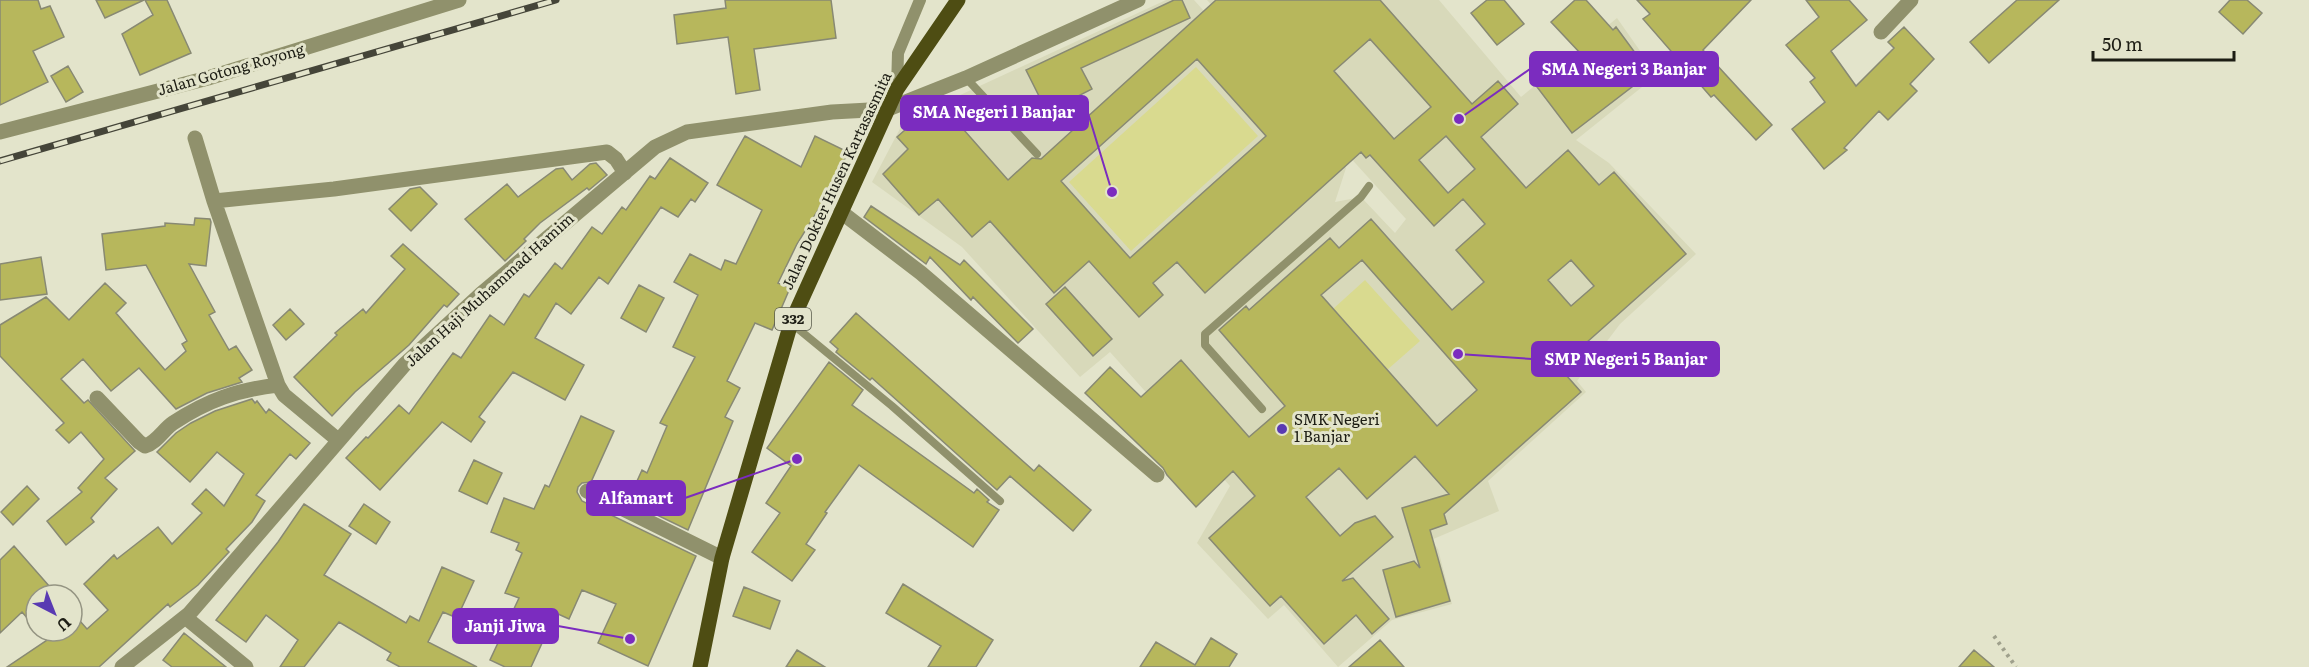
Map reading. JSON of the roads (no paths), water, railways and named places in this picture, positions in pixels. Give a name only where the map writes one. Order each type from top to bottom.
[{"type":"main road","name":"Jalan Dokter Husen Kartasasmita","points":[[700,667],[722,558],[791,323],[897,88],[958,0]]},
{"type":"street","name":"Jalan Gotong Royong","points":[[0,132],[208,78],[459,0]]},
{"type":"street","points":[[897,88],[898,53],[920,0]]},
{"type":"street","name":"Jalan Haji Muhammad Hamim","points":[[122,667],[185,617],[405,364],[481,294],[655,147],[687,132],[832,112],[888,109],[966,78],[1138,0]]},
{"type":"street","points":[[1881,32],[1911,0]]},
{"type":"street","points":[[195,138],[214,201],[278,386],[284,395],[338,440]]},
{"type":"street","points":[[214,201],[334,189],[607,152],[616,159],[625,173]]},
{"type":"street","points":[[841,212],[921,273],[1157,475]]},
{"type":"street","points":[[97,398],[145,446],[153,442],[165,428],[213,400],[248,388],[278,386]]},
{"type":"street","points":[[587,491],[722,558]]},
{"type":"street","points":[[185,617],[246,667]]},
{"type":"lane","points":[[966,78],[1037,154]]},
{"type":"lane","points":[[1262,409],[1205,345],[1205,334],[1361,197],[1369,186]]},
{"type":"lane","points":[[791,323],[892,405],[1000,501]]},
{"type":"railway","points":[[0,161],[556,0]]},
{"type":"place","name":"SMA Negeri 3 Banjar","points":[[1459,119]]},
{"type":"place","name":"SMA Negeri 1 Banjar","points":[[1112,192]]},
{"type":"place","name":"SMP Negeri 5 Banjar","points":[[1458,354]]},
{"type":"place","name":"SMK Negeri 1 Banjar","points":[[1282,429]]},
{"type":"place","name":"Alfamart","points":[[797,459]]},
{"type":"place","name":"Janji Jiwa","points":[[630,639]]}]
